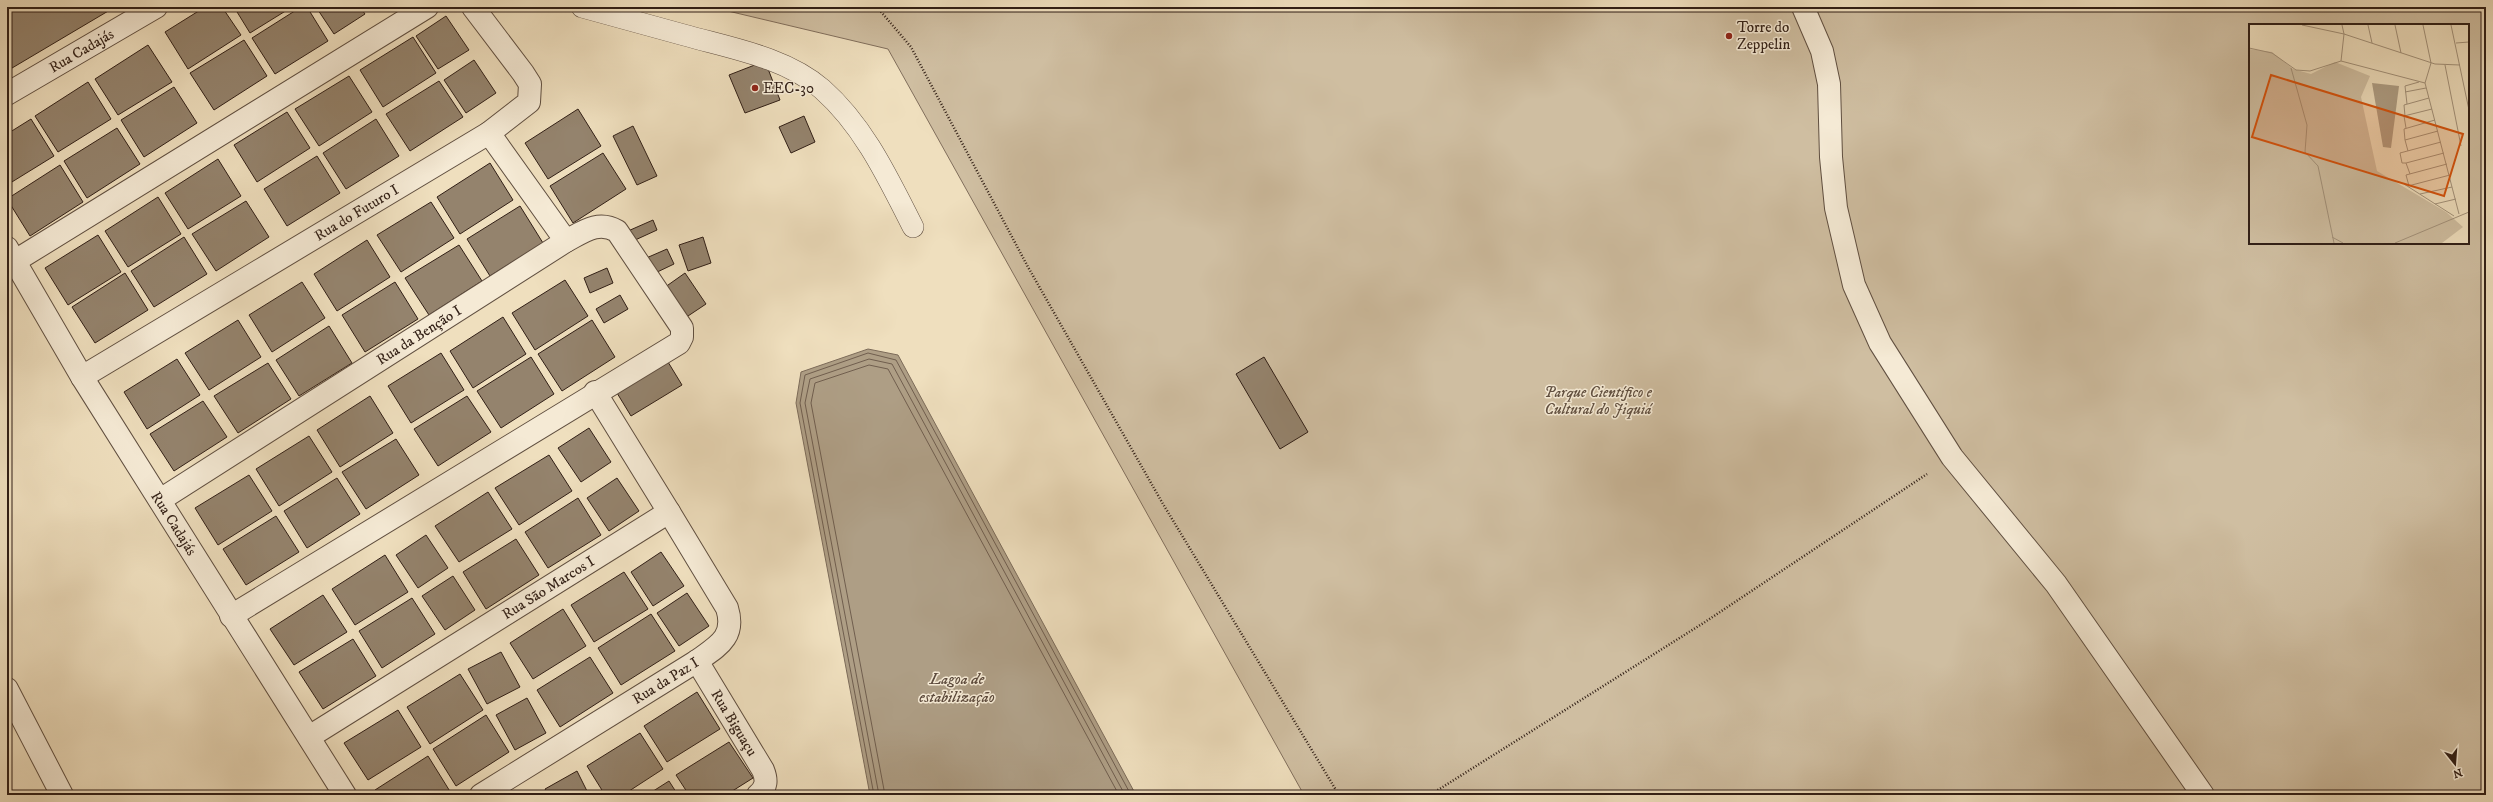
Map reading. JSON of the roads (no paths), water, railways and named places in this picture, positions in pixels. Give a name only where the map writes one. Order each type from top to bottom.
[{"type":"street","name":"Rua Cadajás","points":[[7,94],[156,7]]},
{"type":"street","points":[[11,254],[427,7]]},
{"type":"street","name":"Rua do Futuro I","points":[[82,377],[489,133],[529,102],[531,92],[530,84],[473,7]]},
{"type":"street","points":[[1803,7],[1822,51],[1829,84],[1831,157],[1836,208],[1854,285],[1880,343],[1952,457],[2056,584],[2204,795]]},
{"type":"street","points":[[489,133],[566,241]]},
{"type":"street","name":"Rua da Benção I","points":[[160,500],[566,241],[599,226],[606,226],[617,231],[682,328],[682,337],[679,343],[595,392],[232,616]]},
{"type":"street","name":"Rua Cadajás","points":[[11,254],[82,377],[345,795]]},
{"type":"street","points":[[595,392],[669,512]]},
{"type":"street","name":"Rua da Paz I","points":[[481,795],[697,662],[719,645],[727,635],[730,626],[730,617],[727,608],[669,512]]},
{"type":"street","name":"Rua São Marcos I","points":[[309,737],[669,512]]},
{"type":"street","name":"Rua Biguaçu","points":[[697,662],[763,770],[766,778],[762,790]]},
{"type":"street","points":[[7,689],[62,795]]},
{"type":"lane","points":[[582,7],[750,53],[788,68],[821,88],[851,119],[876,155],[913,227]]},
{"type":"water","name":"Lagoa de estabilização","points":[[868,349],[898,355],[1136,795],[870,795],[796,403],[801,372]]},
{"type":"place","name":"Torre do Zeppelin","points":[[1729,36]]},
{"type":"place","name":"EEC-30","points":[[755,88]]},
{"type":"park label","name":"Parque Científico e Cultural do Jiquiá","points":[[1598,400]]}]
